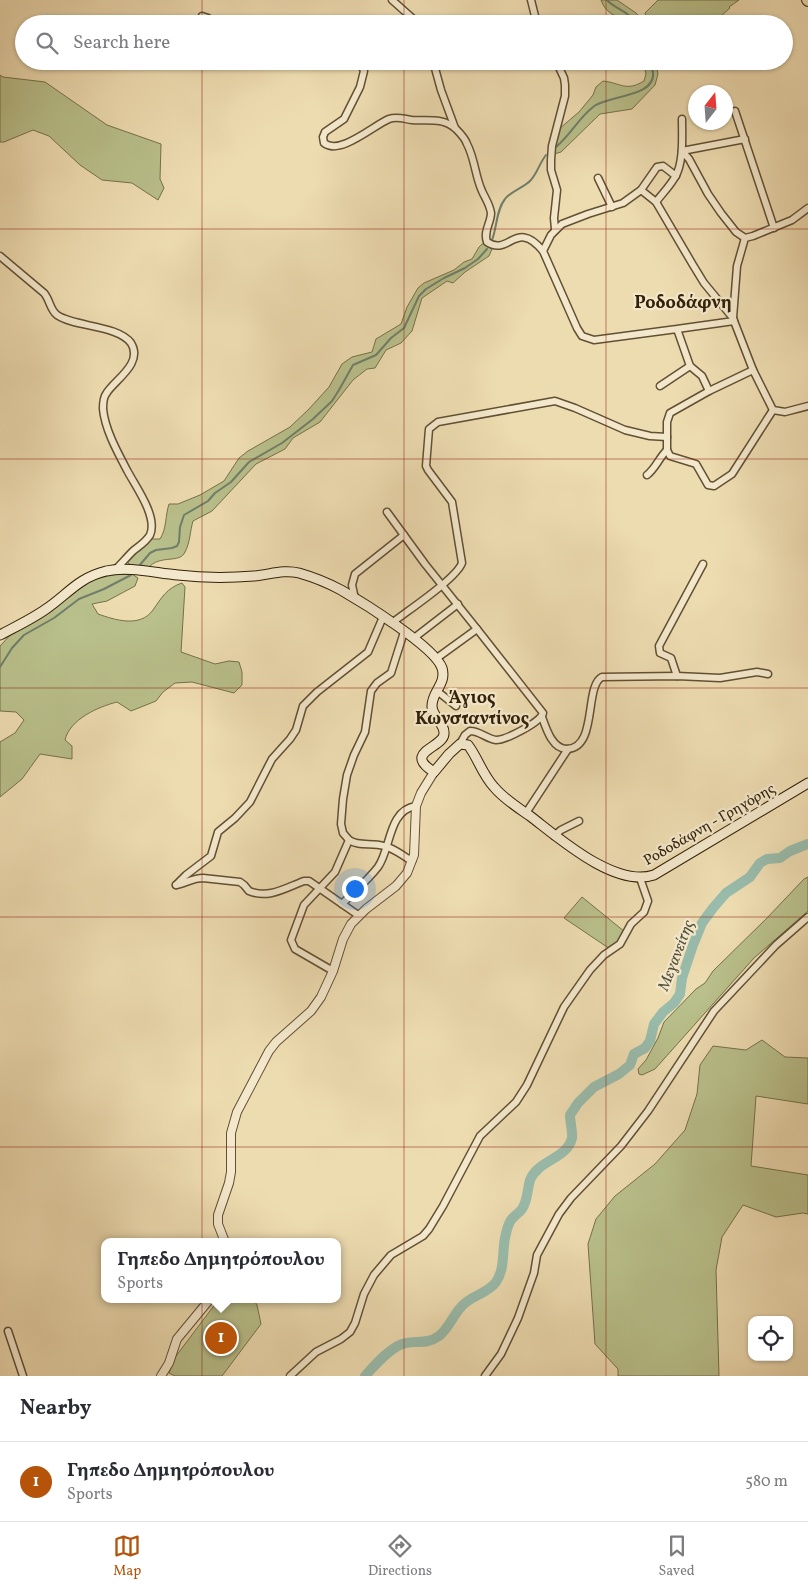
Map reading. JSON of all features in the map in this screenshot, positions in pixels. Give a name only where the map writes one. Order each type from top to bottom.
[{"type":"main road","points":[[0,635],[47,609],[80,582],[98,574],[115,570],[196,577],[297,573],[327,583],[355,599],[414,638],[437,658],[442,666],[444,675],[443,681],[432,702],[432,710],[443,727],[444,736],[426,750],[422,758],[425,766],[434,772],[460,744]]},
{"type":"main road","name":"Ροδοδάφνη - Γρηγόρης","points":[[460,744],[468,744],[481,771],[495,789],[554,836],[593,862],[640,878],[654,875],[808,783]]},
{"type":"street","points":[[392,0],[409,15]]},
{"type":"street","points":[[531,0],[535,15]]},
{"type":"street","points":[[364,70],[362,80],[347,114],[325,132],[323,137],[326,144],[332,146],[342,144],[368,133],[390,118],[396,117],[450,124],[464,138],[471,152],[477,178],[488,202],[491,213],[486,232],[487,242],[497,246],[518,237],[534,240],[543,251],[582,336],[594,340],[734,320]]},
{"type":"street","points":[[435,70],[456,129]]},
{"type":"street","points":[[555,229],[554,218],[557,190],[551,170],[551,152],[565,96],[564,78],[560,70]]},
{"type":"street","points":[[736,111],[774,228]]},
{"type":"street","points":[[656,202],[676,176],[682,151],[682,119]]},
{"type":"street","points":[[682,151],[745,139]]},
{"type":"street","points":[[682,151],[689,159],[717,207],[736,232],[745,238]]},
{"type":"street","points":[[543,251],[555,229],[562,224],[588,214],[628,201],[642,190],[657,167],[660,166],[676,176]]},
{"type":"street","points":[[598,178],[612,206]]},
{"type":"street","points":[[642,190],[656,202],[704,283],[734,320],[753,370],[773,410]]},
{"type":"street","points":[[745,238],[792,220],[808,208]]},
{"type":"street","points":[[734,320],[737,266],[745,238]]},
{"type":"street","points":[[0,256],[48,297],[52,308],[59,317],[118,333],[129,341],[132,346],[134,355],[132,362],[128,370],[105,395],[103,409],[112,439],[144,500],[152,525],[148,538],[115,570]]},
{"type":"street","points":[[677,329],[690,366],[702,376],[709,391]]},
{"type":"street","points":[[660,386],[690,366]]},
{"type":"street","points":[[753,370],[709,391],[670,413],[667,422],[667,450],[672,458],[696,464],[708,485],[714,486],[732,474],[773,410]]},
{"type":"street","points":[[392,623],[458,570],[462,560],[452,502],[426,466],[428,429],[435,423],[555,401],[625,430],[650,436],[667,437]]},
{"type":"street","points":[[773,410],[785,412],[808,406]]},
{"type":"street","points":[[647,475],[653,470],[667,450]]},
{"type":"street","points":[[387,512],[541,709],[547,731],[561,748],[568,749],[577,745],[582,740],[587,728],[593,692],[598,679],[608,676],[720,678],[757,672],[768,674]]},
{"type":"street","points":[[355,599],[352,585],[355,574],[404,535]]},
{"type":"street","points":[[677,676],[671,658],[660,653],[659,646],[703,564]]},
{"type":"street","points":[[414,638],[458,604]]},
{"type":"street","points":[[358,915],[309,881],[304,881],[274,893],[259,894],[248,891],[244,884],[240,882],[204,878],[176,885],[211,856],[218,832],[250,802],[272,759],[293,735],[303,706],[317,692],[368,652],[383,617]]},
{"type":"street","points":[[437,658],[477,629]]},
{"type":"street","points":[[404,632],[391,673],[378,683],[372,691],[366,732],[354,755],[347,775],[341,824],[343,833],[349,840],[358,844],[386,846],[412,861]]},
{"type":"street","points":[[437,691],[456,706]]},
{"type":"street","points":[[460,744],[465,735],[470,731],[492,739],[502,739],[542,717]]},
{"type":"street","points":[[526,813],[568,749]]},
{"type":"street","points":[[224,1238],[217,1220],[230,1178],[231,1133],[234,1120],[269,1051],[282,1034],[311,1011],[321,997],[333,971],[343,938],[358,915],[401,882],[412,861],[416,806],[421,793],[434,772]]},
{"type":"street","points":[[342,904],[377,868],[402,812],[408,807],[416,806]]},
{"type":"street","points":[[554,836],[561,830],[579,821]]},
{"type":"street","points":[[333,971],[295,949],[291,943],[304,905],[338,867],[349,840]]},
{"type":"street","points":[[290,1376],[316,1352],[350,1332],[355,1324],[364,1294],[383,1263],[397,1251],[423,1236],[435,1221],[480,1136],[506,1113],[527,1085],[557,1019],[585,976],[596,962],[620,944],[629,927],[647,907],[647,894],[640,878]]},
{"type":"street","points":[[485,1376],[501,1354],[518,1318],[534,1273],[537,1255],[559,1214],[571,1198],[620,1146],[648,1111],[714,1011],[776,945],[808,917]]},
{"type":"street","points":[[161,1376],[169,1363],[177,1339],[207,1303]]},
{"type":"street","points":[[8,1331],[23,1376]]},
{"type":"green space","points":[[601,0],[617,0],[638,15],[614,15]]},
{"type":"green space","points":[[658,0],[739,0],[722,15],[646,15],[645,13]]},
{"type":"green space","points":[[645,70],[657,70],[655,85],[632,109],[600,114],[561,152],[554,154],[559,129],[579,112],[593,95],[596,87],[603,81],[633,86],[644,81]]},
{"type":"green space","points":[[0,75],[3,77],[45,82],[107,125],[161,144],[160,179],[164,188],[158,200],[132,183],[102,180],[80,165],[49,136],[33,130],[0,142]]},
{"type":"green space","points":[[482,244],[492,249],[489,256],[465,272],[453,283],[447,281],[422,298],[412,331],[401,343],[386,350],[375,368],[367,369],[353,380],[320,422],[293,438],[285,449],[256,464],[212,511],[193,521],[188,545],[182,556],[158,561],[148,568],[134,567],[128,563],[128,560],[149,539],[160,539],[164,531],[169,504],[178,504],[200,495],[224,481],[239,458],[290,427],[329,387],[342,364],[352,357],[372,352],[376,339],[401,324],[407,307],[418,288],[424,283],[454,270],[464,262],[472,259]]},
{"type":"green space","points":[[118,574],[132,574],[138,578],[135,586],[107,601],[92,604],[98,614],[127,621],[141,619],[148,616],[169,590],[182,583],[185,587],[181,652],[215,664],[229,661],[239,662],[242,672],[242,685],[234,693],[192,682],[175,683],[163,692],[156,701],[131,711],[117,702],[102,707],[79,720],[68,733],[65,740],[72,746],[72,759],[40,754],[22,779],[0,797],[0,742],[15,733],[24,720],[16,712],[0,711],[0,646],[14,631],[90,580]]},
{"type":"green space","points":[[808,877],[808,911],[754,958],[655,1069],[642,1075],[639,1074],[638,1069],[646,1060],[664,1022],[696,989],[705,983],[713,971]]},
{"type":"green space","points":[[582,897],[625,932],[610,949],[564,918]]},
{"type":"green space","points":[[762,1040],[785,1057],[808,1058],[808,1104],[756,1096],[751,1166],[808,1175],[808,1214],[776,1217],[743,1205],[722,1237],[716,1270],[719,1376],[618,1376],[618,1369],[595,1344],[588,1244],[596,1219],[615,1196],[655,1164],[685,1130],[697,1094],[700,1065],[713,1046],[746,1050]]},
{"type":"green space","points":[[216,1303],[256,1303],[257,1305],[261,1324],[222,1376],[175,1376],[169,1373],[176,1356]]},
{"type":"waterway","points":[[607,0],[628,15]]},
{"type":"waterway","points":[[556,147],[593,107],[647,87],[652,80],[652,70]]},
{"type":"waterway","points":[[492,240],[502,203],[510,194],[530,181],[546,155]]},
{"type":"waterway","points":[[139,566],[150,553],[177,546],[184,515],[208,501],[215,493],[231,482],[249,462],[282,443],[313,419],[332,401],[353,365],[376,355],[391,338],[404,328],[419,296],[426,289],[465,268],[478,259],[487,249]]},
{"type":"waterway","points":[[0,667],[12,648],[24,635],[54,618],[79,599],[131,575]]},
{"type":"waterway","name":"Μεγανείτης","points":[[365,1376],[384,1356],[395,1348],[406,1343],[423,1342],[439,1336],[466,1302],[496,1282],[502,1266],[508,1226],[524,1206],[530,1180],[534,1173],[559,1155],[569,1145],[572,1138],[570,1115],[578,1103],[594,1087],[619,1074],[630,1065],[634,1054],[645,1048],[650,1041],[654,1024],[680,994],[682,978],[702,923],[726,893],[750,877],[760,863],[767,859],[780,858],[790,851],[808,844]]},
{"type":"place","name":"Γηπεδο Δημητρόπουλου","points":[[221,1338]]},
{"type":"district","name":"Ροδοδάφνη","points":[[683,302]]},
{"type":"district","name":"Άγιος Κωνσταντίνος","points":[[472,708]]}]
